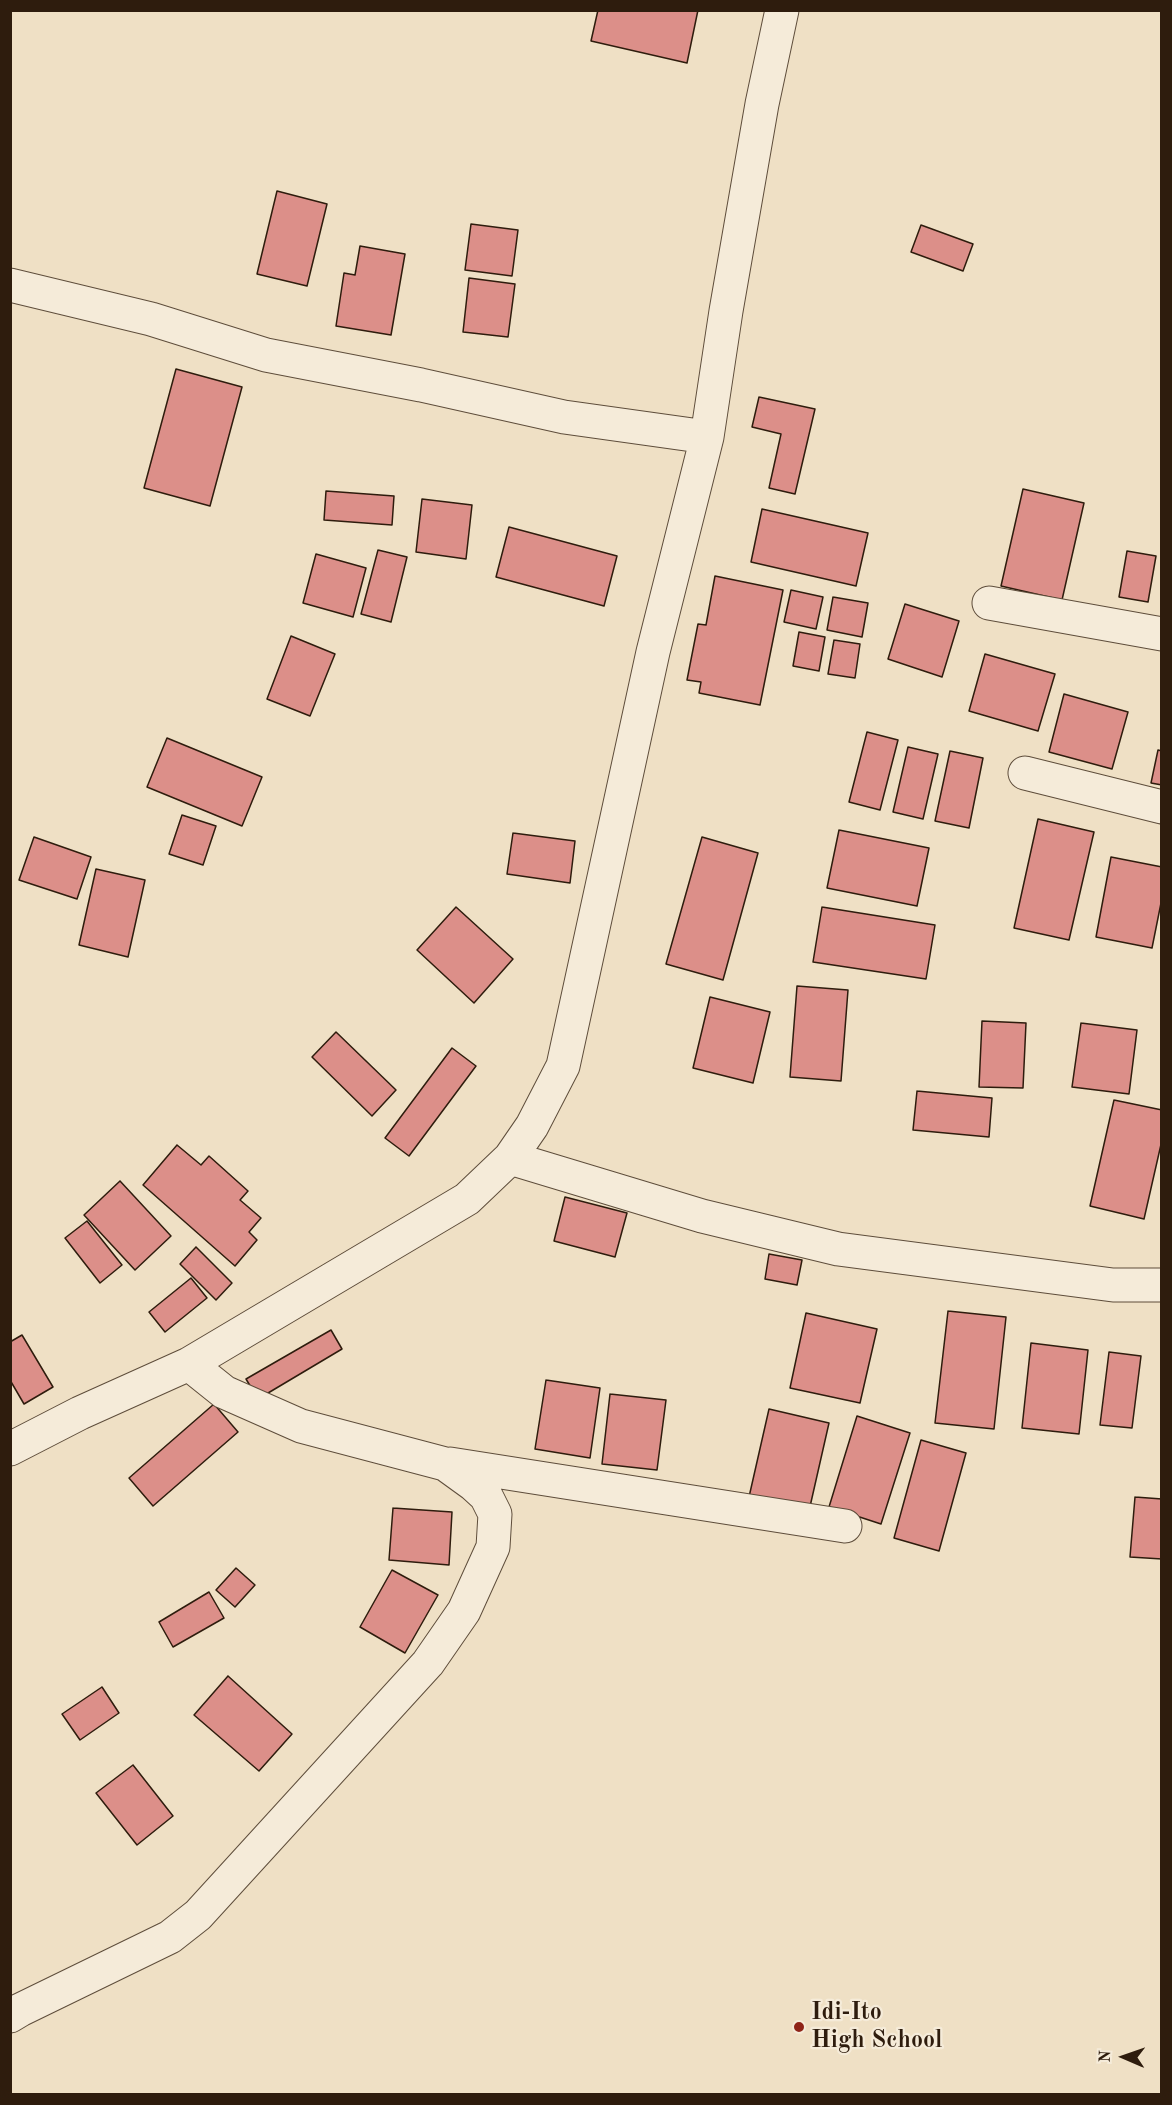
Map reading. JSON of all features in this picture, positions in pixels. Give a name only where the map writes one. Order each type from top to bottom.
[{"type":"street","points":[[10,1449],[80,1413],[189,1364],[467,1199],[510,1158],[532,1125],[563,1066],[653,652],[706,437],[760,115],[782,10]]},
{"type":"street","points":[[10,285],[151,319],[266,355],[420,385],[564,417],[706,437]]},
{"type":"street","points":[[988,603],[1161,634]]},
{"type":"street","points":[[1024,773],[1161,807]]},
{"type":"street","points":[[510,1158],[702,1216],[838,1249],[1113,1285],[1161,1285]]},
{"type":"street","points":[[189,1364],[224,1392],[301,1426],[445,1464],[845,1526]]},
{"type":"street","points":[[10,2016],[162,1942],[198,1916],[428,1663],[464,1611],[493,1547],[495,1514],[486,1496],[445,1464]]},
{"type":"building","points":[[598,10],[698,10],[687,63],[591,41]]},
{"type":"building","points":[[277,191],[327,204],[307,286],[257,274]]},
{"type":"building","points":[[471,224],[518,230],[512,276],[465,270]]},
{"type":"building","points":[[921,225],[973,244],[963,271],[911,252]]},
{"type":"building","points":[[360,246],[405,254],[391,335],[336,326],[344,273],[355,275]]},
{"type":"building","points":[[469,278],[515,284],[508,337],[463,332]]},
{"type":"building","points":[[176,369],[242,387],[210,506],[144,488]]},
{"type":"building","points":[[759,397],[815,409],[795,494],[769,488],[781,434],[752,427]]},
{"type":"building","points":[[1023,489],[1084,503],[1062,600],[1001,586]]},
{"type":"building","points":[[326,491],[394,496],[392,525],[324,520]]},
{"type":"building","points":[[422,499],[472,505],[466,559],[416,552]]},
{"type":"building","points":[[762,509],[868,533],[856,586],[751,562]]},
{"type":"building","points":[[509,527],[617,556],[604,606],[496,577]]},
{"type":"building","points":[[378,550],[407,557],[391,622],[361,614]]},
{"type":"building","points":[[1127,551],[1156,556],[1148,602],[1119,597]]},
{"type":"building","points":[[316,554],[366,568],[353,617],[303,603]]},
{"type":"building","points":[[715,576],[783,590],[760,705],[699,693],[701,682],[687,680],[698,624],[706,625]]},
{"type":"building","points":[[791,590],[823,597],[816,629],[784,622]]},
{"type":"building","points":[[833,597],[868,603],[862,637],[827,630]]},
{"type":"building","points":[[905,604],[959,621],[942,677],[888,659]]},
{"type":"building","points":[[799,632],[825,637],[819,671],[793,666]]},
{"type":"building","points":[[291,636],[335,654],[310,716],[267,699]]},
{"type":"building","points":[[834,640],[860,644],[855,678],[828,674]]},
{"type":"building","points":[[985,654],[1055,674],[1038,731],[969,711]]},
{"type":"building","points":[[1064,694],[1128,712],[1112,769],[1049,752]]},
{"type":"building","points":[[867,732],[898,740],[880,810],[849,802]]},
{"type":"building","points":[[167,738],[262,777],[242,826],[147,787]]},
{"type":"building","points":[[908,747],[938,754],[923,819],[893,812]]},
{"type":"building","points":[[1158,750],[1162,751],[1162,785],[1151,783]]},
{"type":"building","points":[[950,751],[983,758],[969,828],[935,821]]},
{"type":"building","points":[[182,815],[216,826],[203,865],[169,854]]},
{"type":"building","points":[[1038,819],[1094,832],[1069,940],[1014,928]]},
{"type":"building","points":[[839,830],[929,848],[917,906],[827,888]]},
{"type":"building","points":[[513,833],[575,841],[570,883],[507,874]]},
{"type":"building","points":[[34,837],[91,857],[77,899],[19,880]]},
{"type":"building","points":[[702,837],[758,853],[723,980],[666,964]]},
{"type":"building","points":[[1111,857],[1162,867],[1162,898],[1152,948],[1096,937]]},
{"type":"building","points":[[96,869],[145,880],[128,957],[79,945]]},
{"type":"building","points":[[456,907],[513,959],[474,1003],[417,950]]},
{"type":"building","points":[[822,907],[935,925],[926,979],[813,962]]},
{"type":"building","points":[[797,986],[848,990],[841,1081],[790,1077]]},
{"type":"building","points":[[710,997],[770,1012],[753,1083],[693,1068]]},
{"type":"building","points":[[982,1021],[1026,1023],[1023,1088],[979,1087]]},
{"type":"building","points":[[1081,1023],[1137,1030],[1129,1094],[1072,1087]]},
{"type":"building","points":[[336,1032],[396,1090],[372,1116],[312,1057]]},
{"type":"building","points":[[452,1048],[476,1066],[409,1156],[385,1138]]},
{"type":"building","points":[[917,1091],[992,1098],[989,1137],[913,1130]]},
{"type":"building","points":[[1114,1100],[1162,1110],[1162,1140],[1144,1219],[1090,1206]]},
{"type":"building","points":[[177,1145],[201,1165],[209,1156],[248,1191],[240,1200],[261,1218],[249,1232],[257,1240],[235,1266],[143,1185]]},
{"type":"building","points":[[120,1181],[171,1236],[135,1270],[84,1215]]},
{"type":"building","points":[[565,1197],[627,1213],[615,1257],[554,1241]]},
{"type":"building","points":[[87,1221],[122,1265],[100,1283],[65,1238]]},
{"type":"building","points":[[196,1247],[232,1283],[216,1300],[180,1264]]},
{"type":"building","points":[[769,1254],[802,1260],[797,1285],[765,1279]]},
{"type":"building","points":[[191,1278],[207,1298],[165,1332],[149,1312]]},
{"type":"building","points":[[948,1311],[1006,1317],[994,1429],[935,1423]]},
{"type":"building","points":[[806,1313],[877,1329],[860,1403],[790,1388]]},
{"type":"building","points":[[331,1330],[342,1349],[258,1399],[246,1379]]},
{"type":"building","points":[[22,1335],[53,1387],[24,1404],[10,1380],[10,1342]]},
{"type":"building","points":[[1031,1343],[1088,1350],[1079,1434],[1022,1428]]},
{"type":"building","points":[[1109,1352],[1141,1356],[1132,1428],[1100,1425]]},
{"type":"building","points":[[546,1380],[600,1388],[590,1458],[535,1449]]},
{"type":"building","points":[[610,1394],[666,1400],[657,1470],[602,1464]]},
{"type":"building","points":[[214,1404],[238,1432],[153,1506],[129,1478]]},
{"type":"building","points":[[769,1409],[829,1423],[809,1511],[749,1497]]},
{"type":"building","points":[[857,1416],[910,1433],[881,1524],[829,1507]]},
{"type":"building","points":[[921,1440],[966,1453],[939,1551],[894,1538]]},
{"type":"building","points":[[1135,1497],[1162,1499],[1162,1559],[1130,1557]]},
{"type":"building","points":[[393,1508],[452,1512],[449,1565],[389,1560]]},
{"type":"building","points":[[236,1568],[255,1585],[235,1607],[216,1590]]},
{"type":"building","points":[[392,1570],[438,1595],[405,1653],[360,1627]]},
{"type":"building","points":[[209,1592],[224,1618],[173,1647],[159,1622]]},
{"type":"building","points":[[228,1676],[292,1734],[259,1771],[194,1715]]},
{"type":"building","points":[[102,1687],[119,1713],[80,1740],[62,1714]]},
{"type":"building","points":[[133,1765],[173,1816],[137,1845],[96,1793]]},
{"type":"place","name":"Idi-Ito High School","points":[[799,2027]]}]
